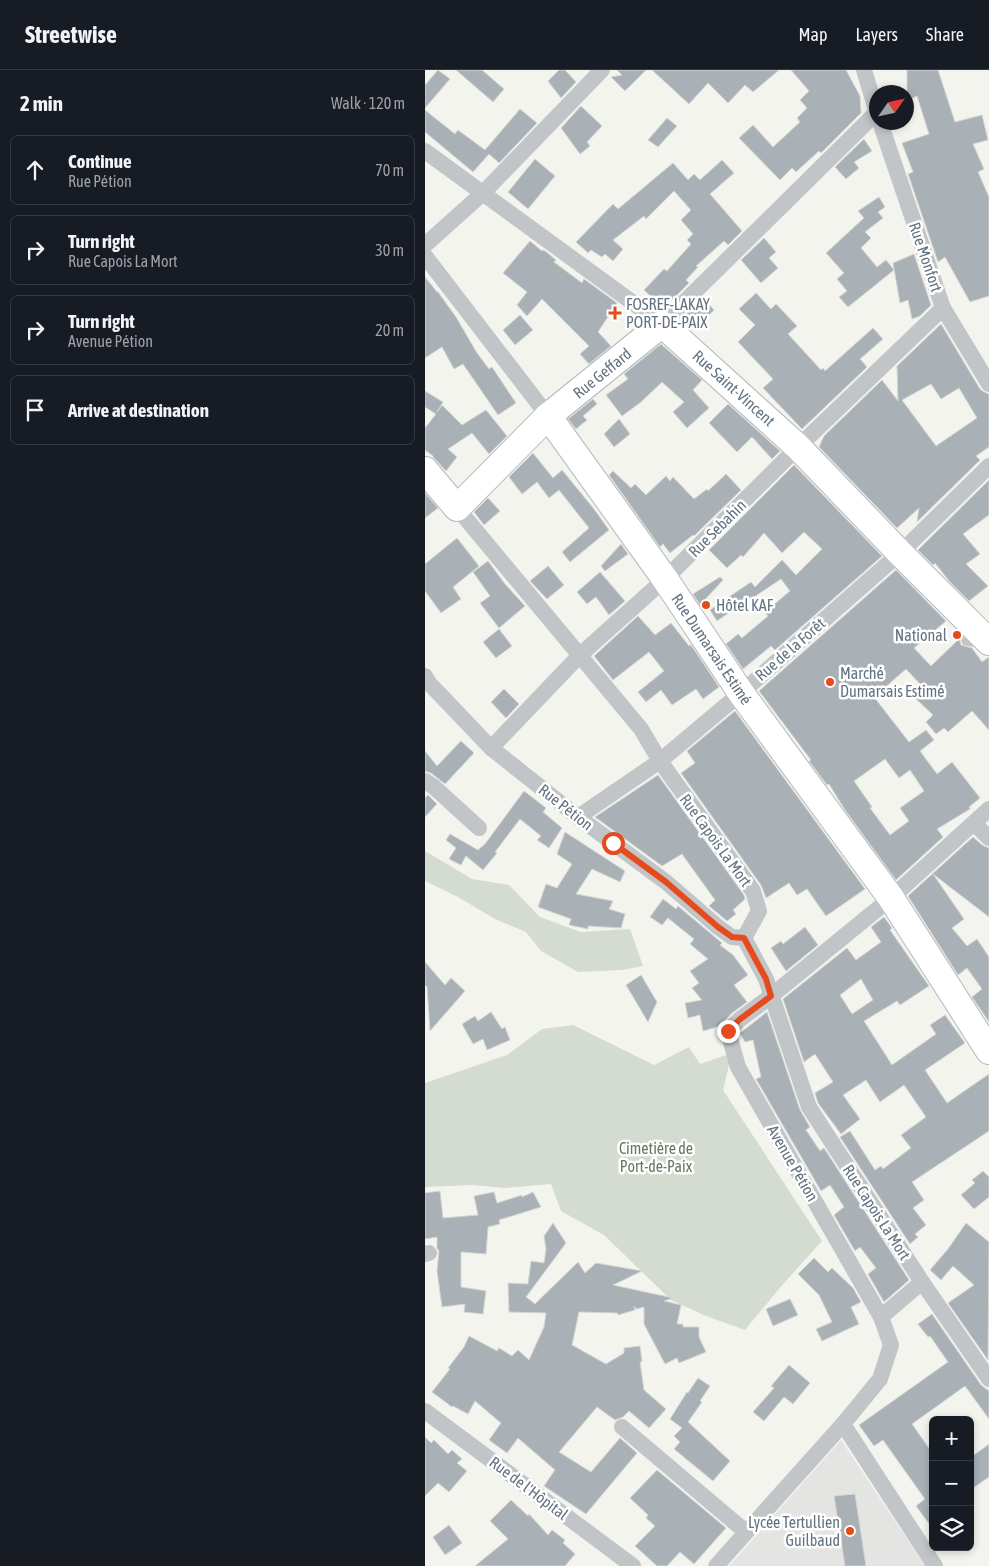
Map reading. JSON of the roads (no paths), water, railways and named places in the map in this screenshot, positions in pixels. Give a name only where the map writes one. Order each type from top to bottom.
[{"type":"main road","name":"Rue Geffard","points":[[457,508],[548,416],[661,324]]},
{"type":"main road","name":"Rue Saint-Vincent","points":[[661,324],[799,447],[979,639]]},
{"type":"main road","name":"Rue Dumarsais Estimé","points":[[548,416],[665,579],[741,693],[891,898],[989,1051]]},
{"type":"main road","name":"Rue Capois La Mort","points":[[425,470],[457,508]]},
{"type":"street","points":[[425,245],[483,193],[602,70]]},
{"type":"street","points":[[864,70],[869,88]]},
{"type":"street","name":"Rue Geffard","points":[[661,324],[869,120]]},
{"type":"street","name":"Rue Monfort","points":[[883,130],[943,308],[989,384]]},
{"type":"street","name":"Rue Saint-Vincent","points":[[425,151],[661,324]]},
{"type":"street","name":"Rue Dumarsais Estimé","points":[[425,256],[548,416]]},
{"type":"street","name":"Rue Sebahin","points":[[491,748],[579,655],[665,579],[943,308]]},
{"type":"street","name":"Rue de la Forêt","points":[[578,817],[660,761],[741,693],[900,553],[989,466]]},
{"type":"street","name":"Rue Capois La Mort","points":[[457,508],[641,729],[660,761],[753,891],[759,911],[744,938],[766,979],[809,1107],[922,1282],[989,1379]]},
{"type":"street","name":"Rue Pétion","points":[[425,676],[429,683],[491,748],[578,817],[666,882],[725,932],[732,937],[744,938]]},
{"type":"street","points":[[425,781],[479,828]]},
{"type":"street","name":"Avenue Pétion","points":[[716,1566],[843,1424],[880,1379],[891,1345],[881,1317],[738,1067],[728,1031],[739,1020],[891,898],[989,809]]},
{"type":"street","points":[[974,823],[989,838]]},
{"type":"street","points":[[881,1317],[922,1282]]},
{"type":"street","name":"Rue de l'Hôpital","points":[[425,1411],[633,1566]]},
{"type":"street","points":[[843,1424],[935,1566]]},
{"type":"street","points":[[622,1427],[746,1532]]},
{"type":"place","name":"FOSREF-LAKAY PORT-DE-PAIX","points":[[615,313]]},
{"type":"place","name":"Hôtel KAF","points":[[706,605]]},
{"type":"place","name":"National","points":[[957,635]]},
{"type":"place","name":"Marché Dumarsais Estimé","points":[[830,682]]},
{"type":"place","name":"Lycée Tertullien Guilbaud","points":[[850,1531]]},
{"type":"park label","name":"Cimetière de Port-de-Paix","points":[[656,1157]]}]
